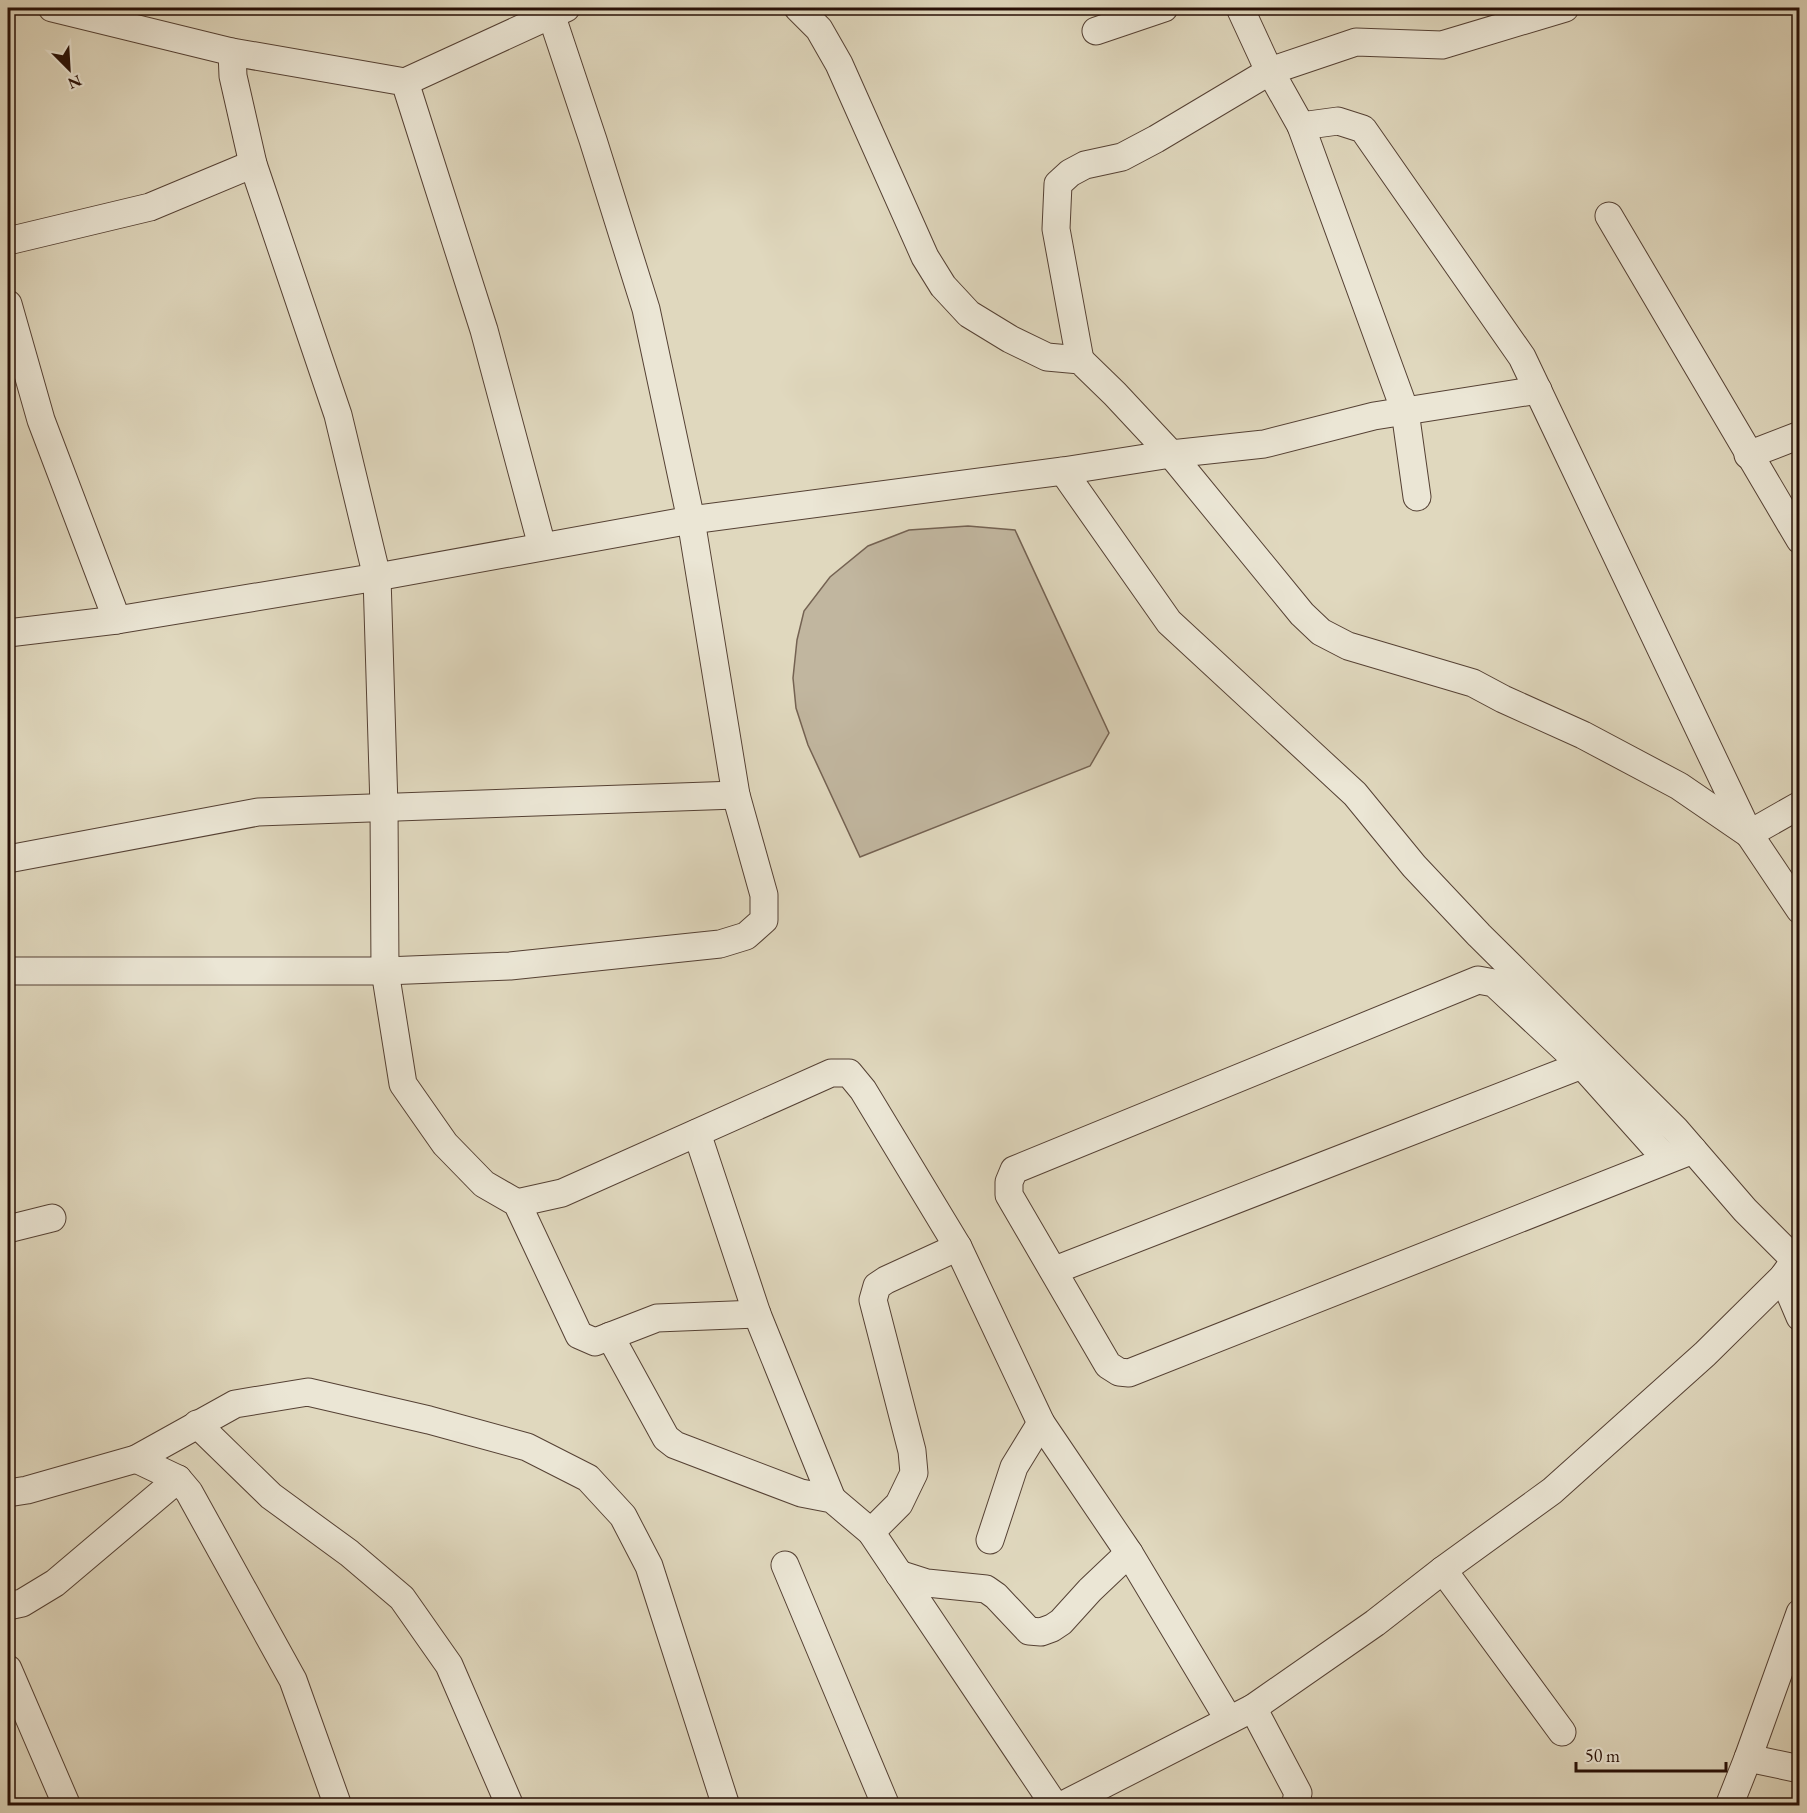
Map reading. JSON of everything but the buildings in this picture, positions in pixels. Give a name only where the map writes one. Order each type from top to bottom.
[{"type":"street","points":[[8,971],[385,971],[510,966],[720,944],[746,936],[764,920],[764,896],[736,795],[692,520],[646,309],[556,9],[405,82],[232,52],[52,8]]},
{"type":"street","points":[[798,8],[819,29],[839,64],[925,256],[943,286],[969,314],[1010,339],[1047,357],[1080,360]]},
{"type":"street","points":[[1096,31],[1164,8]]},
{"type":"street","points":[[1240,8],[1270,71],[1301,126],[1405,411],[1417,496]]},
{"type":"street","points":[[1565,8],[1442,45],[1356,42],[1270,71],[1122,157],[1085,165],[1070,173],[1058,184],[1056,229],[1080,360],[1171,454],[1302,614],[1322,632],[1348,646],[1473,683],[1583,735],[1679,786],[1749,834]]},
{"type":"street","points":[[232,52],[233,76],[253,164],[338,415],[377,577],[384,807],[385,971],[403,1084],[445,1144],[484,1184],[517,1203],[579,1335],[595,1341],[657,1318],[757,1314]]},
{"type":"street","points":[[405,82],[484,330],[542,546]]},
{"type":"street","points":[[1301,126],[1338,121],[1363,129],[1522,357],[1749,834],[1800,910]]},
{"type":"street","points":[[8,241],[150,207],[253,164]]},
{"type":"street","points":[[1609,216],[1800,540]]},
{"type":"street","points":[[8,304],[41,420],[117,620]]},
{"type":"street","points":[[8,633],[117,620],[377,577],[692,520],[1064,471],[1171,454],[1264,444],[1374,416],[1538,390]]},
{"type":"street","points":[[1748,455],[1800,435]]},
{"type":"street","points":[[1064,471],[1169,622],[1355,794],[1414,866],[1471,926],[1675,1129],[1745,1210],[1794,1262],[1800,1317]]},
{"type":"street","points":[[8,859],[258,812],[736,795]]},
{"type":"street","points":[[1749,834],[1800,805]]},
{"type":"street","points":[[1667,1160],[1582,1065],[1494,983],[1478,980],[1014,1170],[1009,1182],[1009,1194],[1108,1365],[1119,1372],[1129,1373],[1693,1150]]},
{"type":"street","points":[[1054,1270],[1582,1065]]},
{"type":"street","points":[[517,1203],[562,1193],[831,1073],[849,1073],[863,1090],[958,1247],[1041,1424],[1130,1553],[1229,1720]]},
{"type":"street","points":[[697,1133],[757,1314],[832,1499],[871,1532],[1055,1806]]},
{"type":"street","points":[[8,1229],[52,1218]]},
{"type":"street","points":[[871,1532],[899,1504],[914,1473],[912,1451],[873,1300],[877,1287],[886,1280],[958,1247]]},
{"type":"street","points":[[1061,1806],[1253,1708],[1375,1623],[1443,1570],[1552,1491],[1705,1354],[1794,1262]]},
{"type":"street","points":[[610,1336],[666,1438],[675,1445],[801,1493],[832,1499]]},
{"type":"street","points":[[8,1493],[27,1490],[136,1459],[235,1404],[308,1392],[429,1420],[527,1448],[588,1478],[623,1516],[649,1566],[726,1806]]},
{"type":"street","points":[[197,1424],[271,1496],[349,1553],[402,1598],[449,1665],[510,1806]]},
{"type":"street","points":[[990,1540],[1014,1467],[1041,1424]]},
{"type":"street","points":[[136,1459],[178,1479],[189,1492],[292,1680],[338,1806]]},
{"type":"street","points":[[8,1606],[22,1603],[55,1583],[178,1479]]},
{"type":"street","points":[[899,1574],[927,1583],[986,1589],[996,1596],[1029,1631],[1041,1632],[1061,1622],[1090,1590],[1130,1553]]},
{"type":"street","points":[[785,1565],[886,1806]]},
{"type":"street","points":[[1443,1570],[1562,1732]]},
{"type":"street","points":[[1729,1806],[1800,1613]]},
{"type":"street","points":[[8,1669],[67,1806]]},
{"type":"street","points":[[1253,1708],[1298,1793],[1295,1806]]},
{"type":"street","points":[[1748,1758],[1800,1769]]},
{"type":"shaded area","points":[[968,526],[1015,530],[1109,733],[1090,766],[860,857],[808,745],[796,708],[793,678],[797,640],[804,611],[830,577],[868,546],[909,530]]},
{"type":"waterway","points":[[299,8],[315,12],[365,8]]}]
